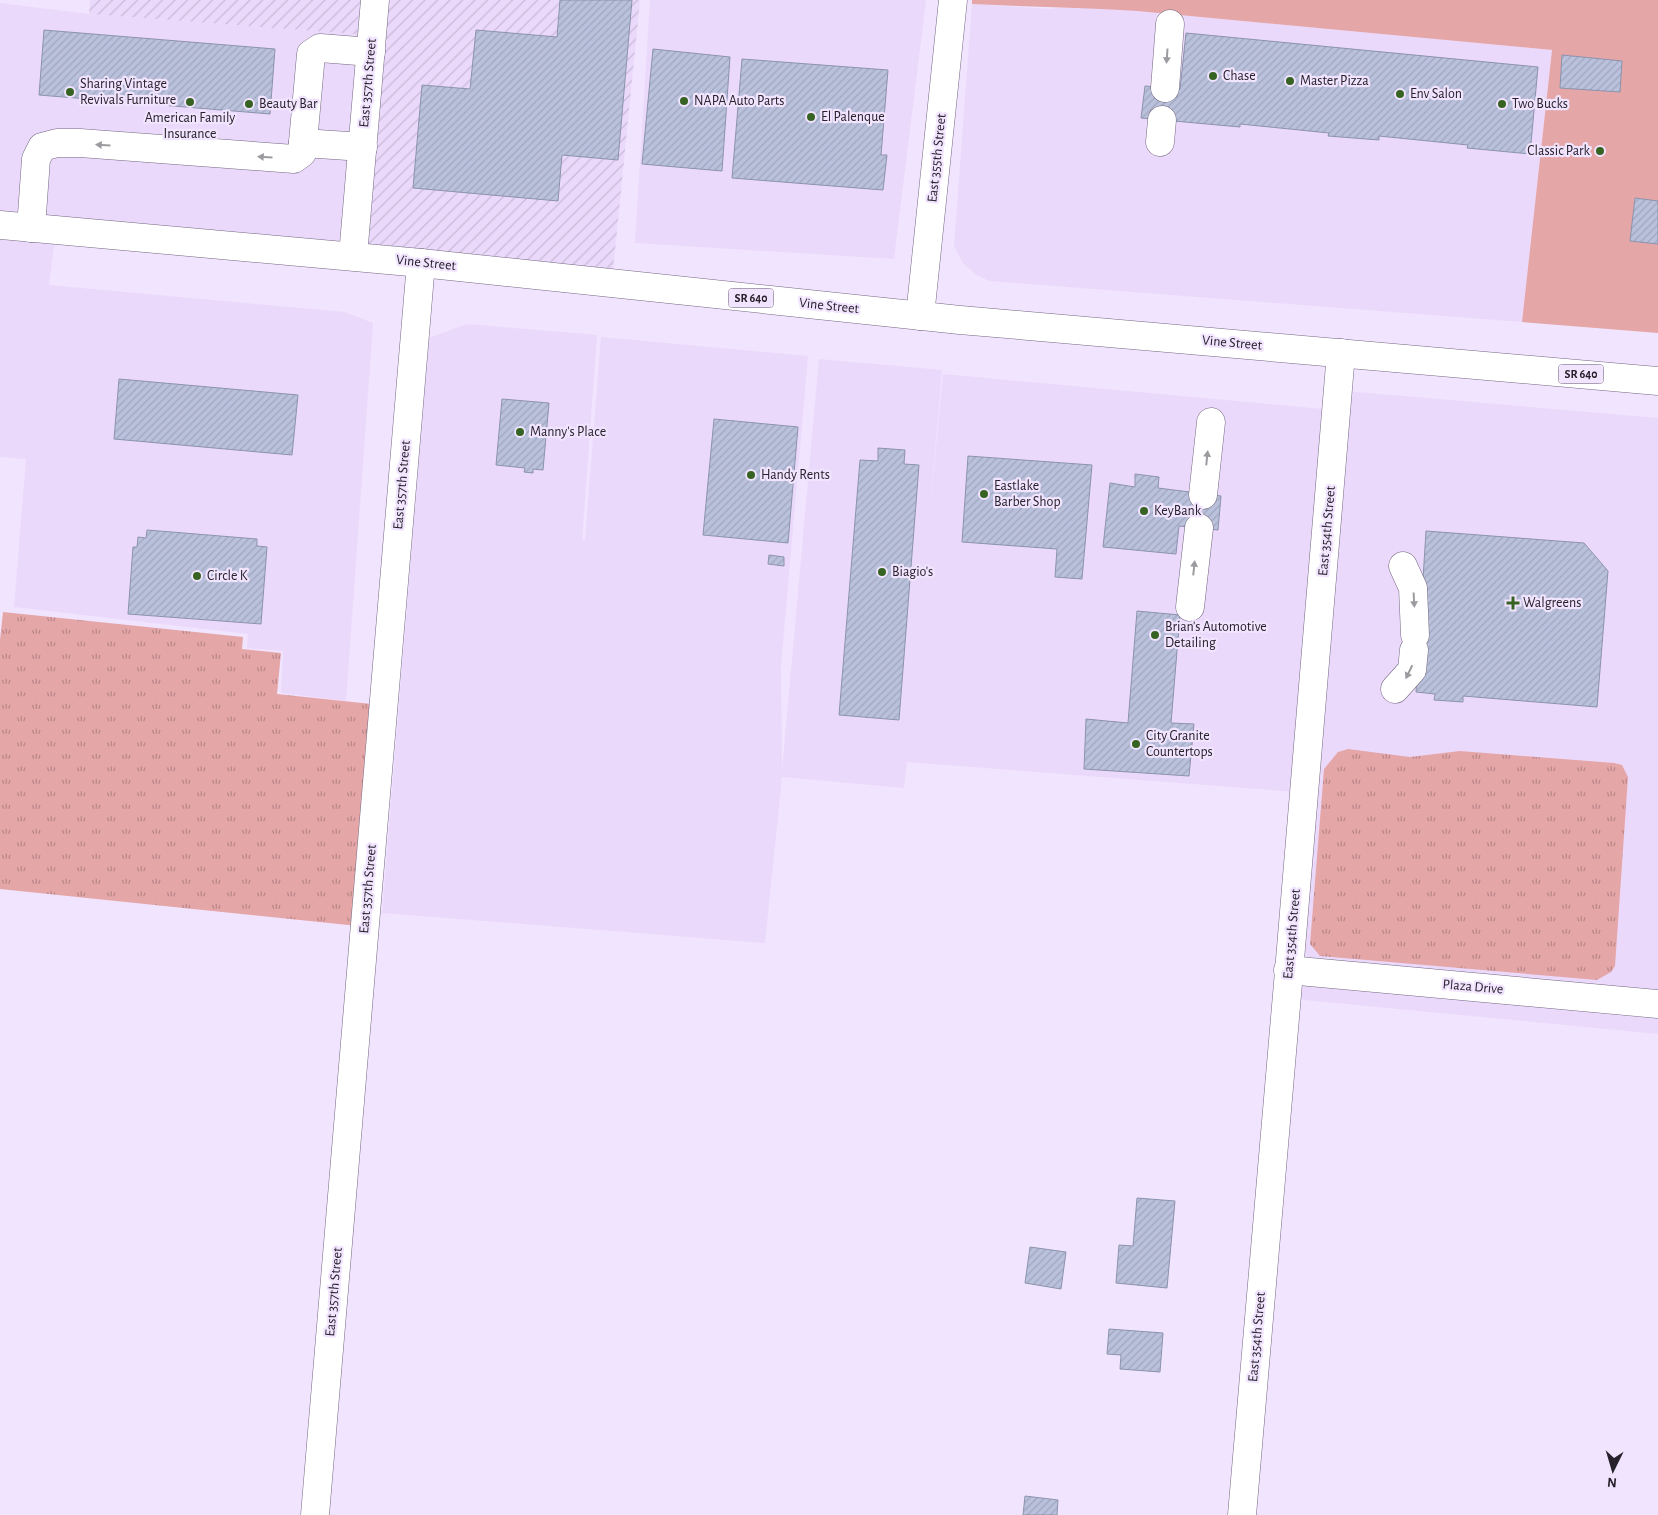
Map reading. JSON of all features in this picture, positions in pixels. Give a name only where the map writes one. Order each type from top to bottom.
[{"type":"street","name":"East 357th Street","points":[[353,256],[375,0]]},
{"type":"street","name":"East 355th Street","points":[[920,316],[953,0]]},
{"type":"street","points":[[1165,88],[1170,24]]},
{"type":"street","points":[[31,228],[36,158],[42,147],[48,144],[80,144],[294,159],[302,153],[310,54],[320,48],[370,52]]},
{"type":"street","points":[[303,143],[363,147]]},
{"type":"street","name":"Vine Street","points":[[0,225],[353,256],[920,316],[1658,381]]},
{"type":"street","name":"East 357th Street","points":[[315,1515],[421,263]]},
{"type":"street","name":"East 354th Street","points":[[1242,1515],[1288,970],[1308,764],[1341,353]]},
{"type":"street","points":[[1203,495],[1211,422]]},
{"type":"street","points":[[1190,607],[1199,528]]},
{"type":"street","points":[[1394,689],[1412,670],[1414,642],[1413,588],[1403,566]]},
{"type":"street","name":"Plaza Drive","points":[[1288,970],[1658,1004]]},
{"type":"shaded area","points":[[90,0],[640,0],[613,271],[363,247],[367,35],[89,14]]},
{"type":"shaded area","points":[[650,0],[926,0],[894,259],[635,243]]},
{"type":"shaded area","points":[[0,3],[89,14],[367,35],[349,250],[0,219]]},
{"type":"shaded area","points":[[972,4],[1049,9],[1078,6],[1552,50],[1522,322],[989,281],[975,274],[962,262],[954,246]]},
{"type":"shaded area","points":[[0,234],[55,238],[49,285],[345,312],[373,323],[346,701],[281,693],[283,651],[247,648],[248,634],[14,607],[26,459],[0,457]]},
{"type":"shaded area","points":[[467,324],[597,335],[582,540],[585,540],[601,337],[808,356],[781,666],[782,770],[819,359],[942,370],[930,510],[943,374],[1323,409],[1297,792],[907,762],[904,788],[782,777],[765,943],[382,913],[429,338]]},
{"type":"shaded area","points":[[1345,391],[1658,418],[1658,1034],[1294,999]]},
{"type":"green space","name":"Classic Park","points":[[972,0],[1658,0],[1658,333],[1522,322],[1552,50],[1137,11],[972,4]]},
{"type":"green space","points":[[3,612],[243,637],[242,649],[281,653],[277,694],[381,705],[358,926],[0,889],[0,640]]},
{"type":"green space","points":[[1348,749],[1410,757],[1460,751],[1622,765],[1628,777],[1615,966],[1611,972],[1597,980],[1320,956],[1310,944],[1324,769],[1338,752]]},
{"type":"building","points":[[560,0],[632,0],[618,160],[562,155],[558,201],[413,188],[422,85],[470,89],[476,30],[557,37]]},
{"type":"building","points":[[44,30],[275,49],[270,114],[39,95]]},
{"type":"building","points":[[1186,33],[1538,67],[1530,154],[1467,148],[1468,145],[1379,136],[1379,140],[1328,136],[1329,133],[1240,124],[1240,127],[1141,118],[1145,86],[1180,89]]},
{"type":"building","points":[[653,49],[730,57],[722,171],[642,164]]},
{"type":"building","points":[[1562,55],[1622,61],[1620,92],[1560,88]]},
{"type":"building","points":[[742,59],[888,70],[881,155],[887,155],[883,190],[732,178]]},
{"type":"building","points":[[1635,198],[1658,201],[1658,244],[1630,241]]},
{"type":"building","points":[[119,379],[298,395],[292,455],[114,439]]},
{"type":"building","points":[[502,399],[549,403],[543,470],[533,469],[533,473],[524,472],[525,468],[496,465]]},
{"type":"building","points":[[714,419],[798,427],[788,543],[703,535]]},
{"type":"building","points":[[878,448],[905,450],[904,464],[919,465],[899,720],[839,715],[860,460],[878,461]]},
{"type":"building","points":[[968,456],[1092,465],[1082,579],[1055,577],[1057,549],[962,542]]},
{"type":"building","points":[[1135,474],[1159,477],[1158,488],[1221,496],[1218,530],[1179,526],[1176,554],[1103,547],[1110,483],[1135,487]]},
{"type":"building","points":[[147,530],[257,539],[257,546],[267,547],[261,624],[128,614],[133,547],[137,547],[138,537],[146,538]]},
{"type":"building","name":"Walgreens","points":[[1426,531],[1584,543],[1608,571],[1597,707],[1463,696],[1463,702],[1434,700],[1435,694],[1416,692]]},
{"type":"building","points":[[769,555],[784,557],[784,566],[768,564]]},
{"type":"building","points":[[1137,611],[1180,615],[1171,723],[1194,724],[1189,776],[1084,769],[1086,719],[1128,723]]},
{"type":"building","points":[[1137,1198],[1175,1201],[1167,1288],[1116,1283],[1119,1245],[1133,1246]]},
{"type":"building","points":[[1030,1247],[1066,1252],[1061,1289],[1025,1283]]},
{"type":"building","points":[[1109,1329],[1163,1333],[1160,1372],[1120,1369],[1121,1355],[1107,1354]]},
{"type":"building","points":[[1025,1496],[1058,1500],[1057,1515],[1023,1515]]},
{"type":"place","name":"Chase","points":[[1213,76]]},
{"type":"place","name":"Master Pizza","points":[[1290,81]]},
{"type":"place","name":"Sharing Vintage Revivals Furniture","points":[[70,92]]},
{"type":"place","name":"Env Salon","points":[[1400,94]]},
{"type":"place","name":"NAPA Auto Parts","points":[[684,101]]},
{"type":"place","name":"American Family Insurance","points":[[190,102]]},
{"type":"place","name":"Beauty Bar","points":[[249,104]]},
{"type":"place","name":"Two Bucks","points":[[1502,104]]},
{"type":"place","name":"El Palenque","points":[[811,117]]},
{"type":"place","name":"Classic Park","points":[[1600,151]]},
{"type":"place","name":"Manny's Place","points":[[520,432]]},
{"type":"place","name":"Handy Rents","points":[[751,475]]},
{"type":"place","name":"Eastlake Barber Shop","points":[[984,494]]},
{"type":"place","name":"KeyBank","points":[[1144,511]]},
{"type":"place","name":"Biagio's","points":[[882,572]]},
{"type":"place","name":"Circle K","points":[[197,576]]},
{"type":"place","name":"Walgreens","points":[[1513,603]]},
{"type":"place","name":"Brian's Automotive Detailing","points":[[1155,635]]},
{"type":"place","name":"City Granite Countertops","points":[[1136,744]]}]
